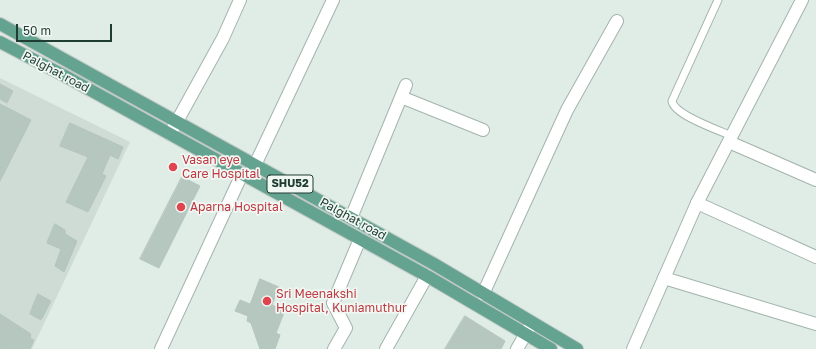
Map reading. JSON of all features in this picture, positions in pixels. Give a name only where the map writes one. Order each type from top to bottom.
[{"type":"main road","name":"Palghat road","points":[[0,24],[351,218],[577,349]]},
{"type":"main road","name":"Palghat road","points":[[1,45],[170,134],[427,276],[551,349]]},
{"type":"street","points":[[170,134],[201,80],[240,0]]},
{"type":"street","points":[[255,165],[333,0]]},
{"type":"street","points":[[633,349],[697,203],[802,0]]},
{"type":"street","points":[[483,294],[567,110],[617,21]]},
{"type":"street","points":[[351,218],[406,85]]},
{"type":"street","points":[[401,97],[483,130]]},
{"type":"street","points":[[730,139],[816,180]]},
{"type":"street","points":[[161,349],[242,174]]},
{"type":"street","points":[[697,203],[816,257]]},
{"type":"street","points":[[334,349],[346,328],[333,303],[360,239]]},
{"type":"street","points":[[386,349],[427,276]]},
{"type":"street","points":[[664,278],[816,324]]},
{"type":"street","points":[[517,349],[532,323]]},
{"type":"lane","points":[[718,0],[672,101],[673,106],[681,113],[730,139]]},
{"type":"shaded area","points":[[0,78],[130,142],[32,349],[0,349]]},
{"type":"building","points":[[0,84],[13,91],[7,103],[0,99]]},
{"type":"building","points":[[0,104],[31,120],[0,181]]},
{"type":"building","points":[[70,123],[123,147],[118,159],[110,155],[102,174],[106,176],[88,212],[66,202],[88,157],[60,146]]},
{"type":"building","points":[[182,177],[200,186],[159,268],[140,259]]},
{"type":"building","points":[[55,224],[65,230],[65,234],[77,241],[64,272],[55,266],[61,249],[47,243]]},
{"type":"building","points":[[260,279],[279,287],[272,305],[285,310],[276,333],[280,335],[275,349],[260,349],[251,323],[247,321],[248,316],[235,311],[240,300],[250,304]]},
{"type":"building","points":[[38,294],[51,301],[41,320],[30,314]]},
{"type":"building","points":[[0,314],[31,334],[30,338],[34,340],[30,349],[0,349]]},
{"type":"building","points":[[465,316],[505,341],[501,349],[445,349]]},
{"type":"place","name":"Vasan eye Care Hospital","points":[[173,167]]},
{"type":"place","name":"Aparna Hospital","points":[[181,207]]},
{"type":"place","name":"Sri Meenakshi Hospital, Kuniamuthur","points":[[267,301]]}]
